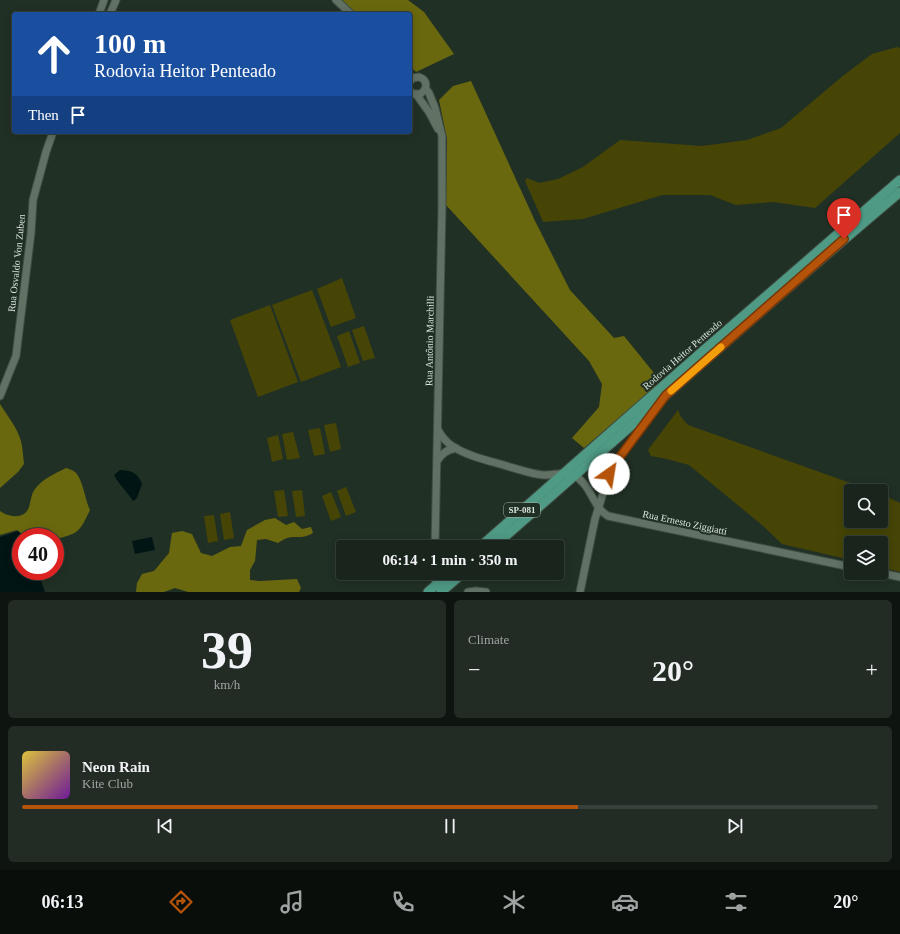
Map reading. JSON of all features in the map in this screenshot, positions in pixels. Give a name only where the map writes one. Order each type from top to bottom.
[{"type":"main road","name":"Rodovia Heitor Penteado","points":[[488,540],[900,180]]},
{"type":"main road","name":"Rodovia Heitor Penteado","points":[[501,540],[900,192]]},
{"type":"main road","points":[[441,590],[446,580]]},
{"type":"main road","points":[[428,592],[441,590],[454,580]]},
{"type":"street","points":[[100,12],[104,0]]},
{"type":"street","points":[[111,12],[116,0]]},
{"type":"street","points":[[336,0],[349,12]]},
{"type":"street","name":"Rua Antônio Marchilli","points":[[412,77],[422,78],[426,84],[426,89],[435,108],[442,136],[442,207],[435,540]]},
{"type":"street","points":[[413,92],[420,94],[426,89]]},
{"type":"street","name":"Rua Antônio Marchilli","points":[[413,92],[429,112],[442,136]]},
{"type":"street","name":"Rua Osvaldo Von Zuben","points":[[0,396],[16,356],[31,233],[33,200],[52,134]]},
{"type":"street","points":[[580,592],[595,519],[609,474],[616,462],[666,395]]},
{"type":"street","points":[[438,430],[444,439],[456,448],[477,457],[533,474],[543,475],[564,473],[575,476],[588,488],[599,508]]},
{"type":"street","points":[[437,462],[440,456],[445,452],[456,448]]},
{"type":"street","name":"Rua Ernesto Ziggiatti","points":[[599,508],[608,516],[844,566]]},
{"type":"street","points":[[888,574],[900,577]]},
{"type":"street","points":[[437,580],[441,590]]},
{"type":"street","points":[[468,592],[486,592]]},
{"type":"shaded area","points":[[341,0],[408,0],[424,12],[454,54],[416,72],[412,68],[412,12],[353,12]]},
{"type":"shaded area","points":[[897,47],[900,48],[900,133],[815,208],[773,202],[736,205],[710,195],[662,195],[583,219],[543,222],[525,181],[527,178],[539,183],[558,179],[583,167],[620,140],[702,146],[747,140],[781,128],[844,75],[872,54]]},
{"type":"shaded area","points":[[471,81],[535,221],[570,290],[614,338],[624,336],[654,373],[655,387],[584,448],[572,438],[599,407],[602,384],[589,361],[446,205],[447,139],[439,100],[453,86]]},
{"type":"shaded area","points":[[342,278],[356,318],[331,327],[317,289]]},
{"type":"shaded area","points":[[312,290],[341,367],[301,382],[272,305]]},
{"type":"shaded area","points":[[270,305],[298,382],[258,397],[230,320]]},
{"type":"shaded area","points":[[364,326],[375,358],[363,361],[352,330]]},
{"type":"shaded area","points":[[349,331],[360,363],[348,367],[337,336]]},
{"type":"shaded area","points":[[0,404],[15,427],[21,441],[24,464],[18,472],[0,488]]},
{"type":"shaded area","points":[[678,410],[681,417],[688,425],[853,484],[844,484],[844,528],[888,528],[888,497],[900,503],[900,572],[888,569],[888,536],[844,536],[844,558],[782,544],[762,525],[689,465],[651,456],[648,450]]},
{"type":"shaded area","points":[[336,423],[341,449],[330,452],[324,425]]},
{"type":"shaded area","points":[[320,428],[325,454],[314,456],[308,430]]},
{"type":"shaded area","points":[[293,432],[300,458],[287,460],[282,434]]},
{"type":"shaded area","points":[[278,435],[283,459],[272,462],[267,438]]},
{"type":"shaded area","points":[[66,468],[78,475],[90,510],[81,527],[74,533],[64,536],[64,528],[12,528],[12,531],[0,535],[0,511],[12,516],[20,516],[24,514],[29,507],[35,489],[41,482]]},
{"type":"shaded area","points":[[120,470],[134,473],[142,484],[137,498],[133,501],[114,475]]},
{"type":"shaded area","points":[[346,487],[356,512],[346,516],[337,491]]},
{"type":"shaded area","points":[[284,490],[288,516],[278,517],[274,491]]},
{"type":"shaded area","points":[[302,490],[305,516],[296,517],[292,491]]},
{"type":"shaded area","points":[[331,492],[341,517],[331,521],[322,496]]},
{"type":"shaded area","points":[[230,512],[234,538],[224,540],[220,514]]},
{"type":"shaded area","points":[[214,515],[218,541],[208,543],[204,516]]},
{"type":"shaded area","points":[[275,518],[286,525],[294,522],[302,529],[311,527],[313,533],[302,537],[290,537],[278,543],[266,539],[257,540],[255,561],[250,570],[250,580],[260,581],[297,579],[301,588],[299,592],[188,592],[175,588],[164,592],[136,592],[137,583],[142,574],[154,571],[169,553],[172,533],[182,531],[192,534],[201,553],[212,556],[230,547],[241,546],[247,530],[265,520]]},
{"type":"shaded area","points":[[12,533],[12,580],[41,580],[45,592],[0,592],[0,537]]},
{"type":"shaded area","points":[[152,537],[155,550],[135,554],[132,541]]},
{"type":"slow traffic","points":[[671,391],[721,347]]},
{"type":"route","points":[[609,474],[616,462],[666,395],[844,239]]}]
